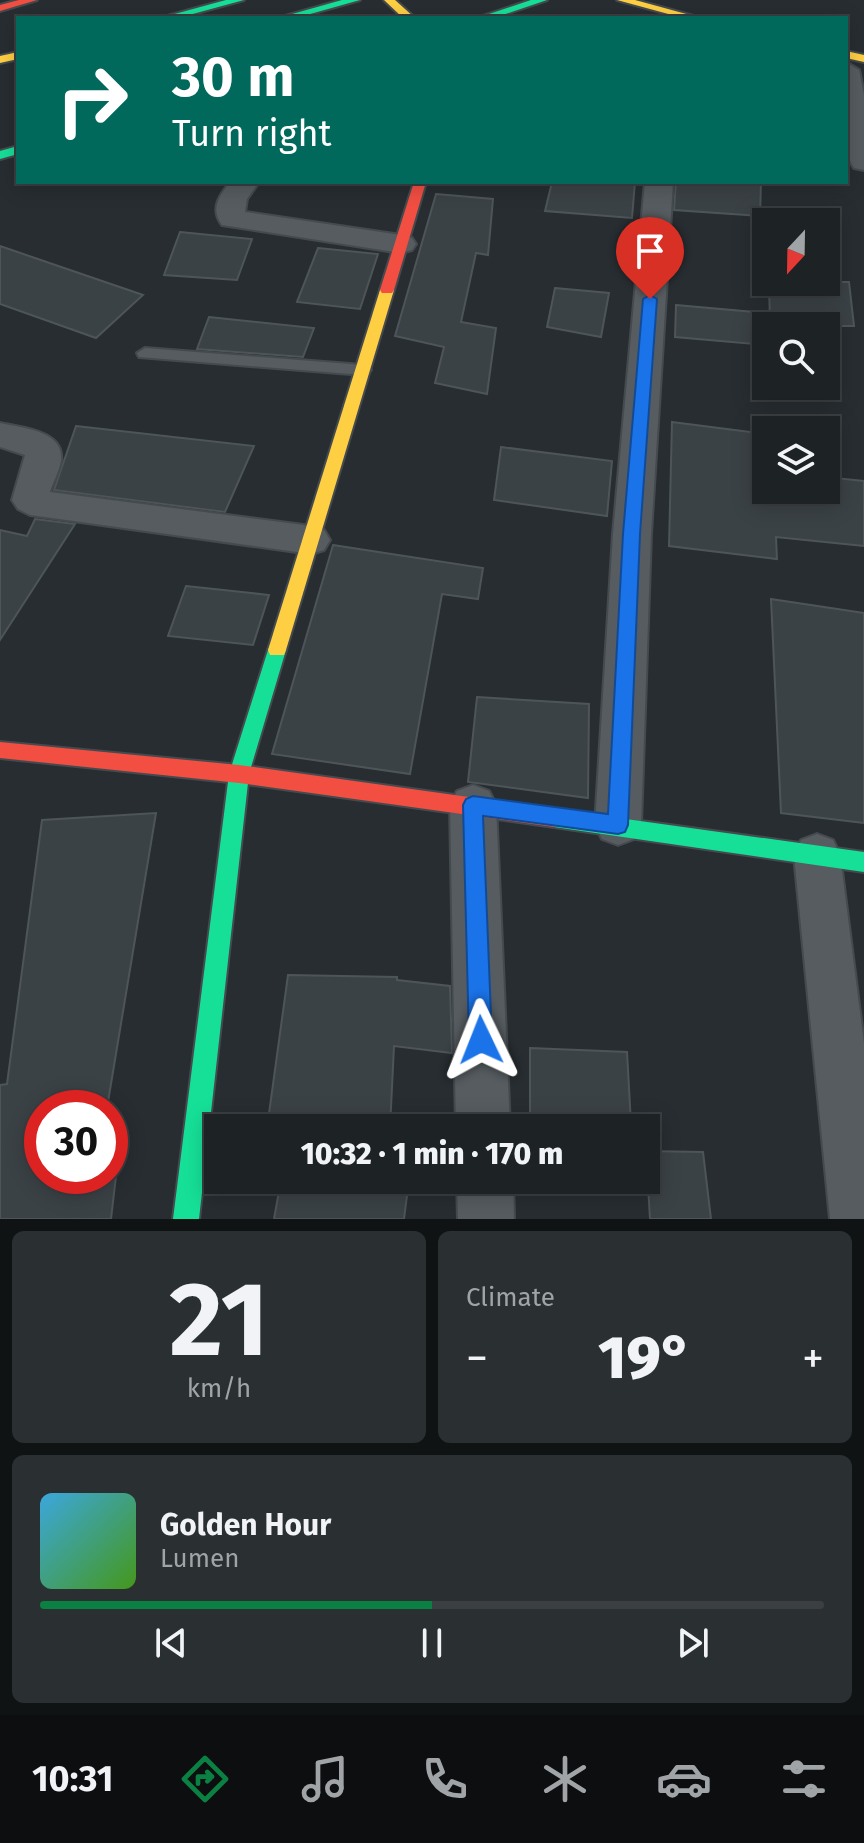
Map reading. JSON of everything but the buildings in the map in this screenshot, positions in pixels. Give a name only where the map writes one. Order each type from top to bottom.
[{"type":"street","points":[[0,8],[32,0]]},
{"type":"street","points":[[173,16],[239,0]]},
{"type":"street","points":[[291,16],[355,0]]},
{"type":"street","points":[[389,0],[408,16]]},
{"type":"street","points":[[489,16],[542,0]]},
{"type":"street","points":[[622,0],[687,16]]},
{"type":"street","points":[[848,80],[864,162]]},
{"type":"street","points":[[244,184],[229,209],[232,219],[401,244]]},
{"type":"street","points":[[186,1219],[239,774],[419,184]]},
{"type":"street","points":[[618,825],[632,534],[659,184]]},
{"type":"street","points":[[0,435],[34,443],[43,451],[44,460],[31,488],[31,500],[43,505],[311,540]]},
{"type":"street","points":[[0,750],[239,774],[618,825],[841,859],[858,1219]]},
{"type":"street","points":[[473,805],[483,1114]]},
{"type":"street","points":[[485,1194],[486,1219]]},
{"type":"lane","points":[[145,353],[363,370]]},
{"type":"traffic: fast","points":[[173,16],[239,0]]},
{"type":"traffic: fast","points":[[291,16],[355,0]]},
{"type":"traffic: fast","points":[[489,16],[542,0]]},
{"type":"traffic: fast","points":[[0,155],[16,151]]},
{"type":"traffic: fast","points":[[186,1219],[239,774],[277,650]]},
{"type":"traffic: fast","points":[[554,818],[864,862]]},
{"type":"traffic: slow","points":[[389,0],[408,16]]},
{"type":"traffic: slow","points":[[622,0],[688,16]]},
{"type":"traffic: slow","points":[[848,55],[864,59]]},
{"type":"traffic: slow","points":[[0,60],[16,56]]},
{"type":"traffic: slow","points":[[277,650],[387,290]]},
{"type":"traffic: jam","points":[[0,8],[32,0]]},
{"type":"traffic: jam","points":[[387,290],[419,184]]},
{"type":"traffic: jam","points":[[0,750],[239,774],[554,818]]},
{"type":"route","points":[[481,1040],[473,805],[618,825],[632,534],[650,299]]}]
